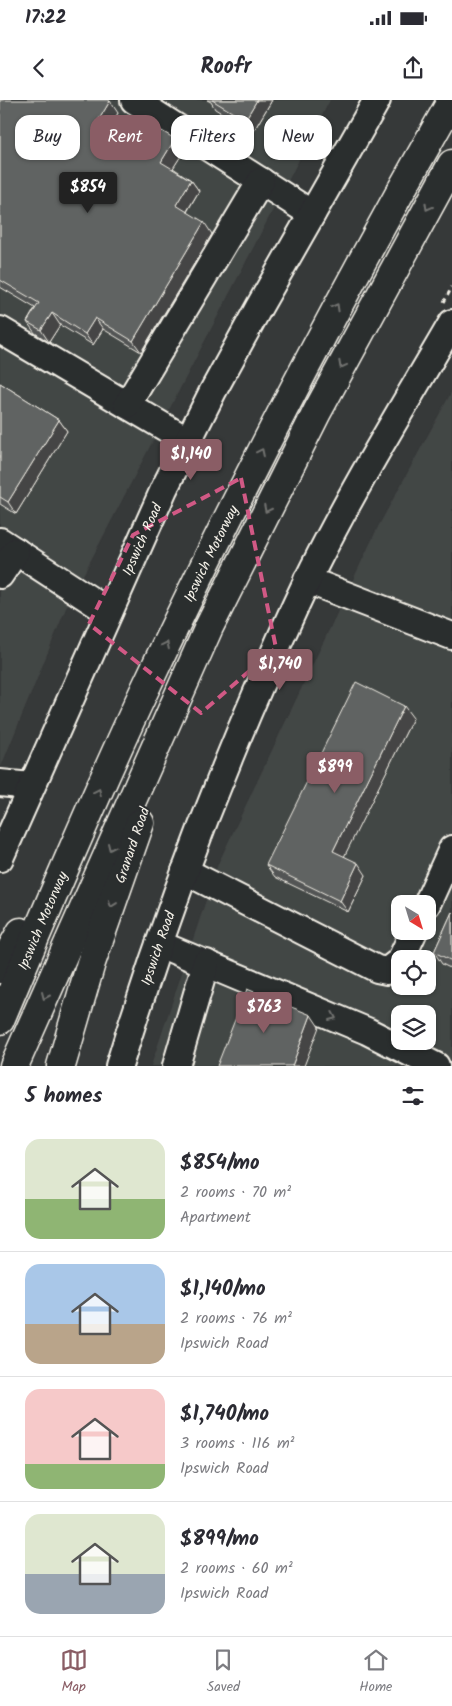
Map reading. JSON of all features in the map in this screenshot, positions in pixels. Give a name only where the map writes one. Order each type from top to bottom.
[{"type":"highway","name":"Ipswich Motorway","points":[[0,1020],[78,836],[150,679],[331,316],[452,100]]},
{"type":"highway","points":[[14,1066],[209,626],[317,412],[452,164]]},
{"type":"highway","name":"Granard Road","points":[[61,1066],[91,963],[209,626]]},
{"type":"highway","points":[[0,969],[78,836]]},
{"type":"street","points":[[134,100],[312,214]]},
{"type":"street","name":"Ipswich Road","points":[[0,858],[164,488],[254,316],[377,100]]},
{"type":"street","points":[[127,405],[261,181]]},
{"type":"street","name":"Ipswich Road","points":[[119,1066],[159,944],[223,770],[307,580],[349,500],[452,323]]},
{"type":"street","points":[[0,330],[188,441]]},
{"type":"street","points":[[0,575],[8,546],[109,612]]},
{"type":"street","points":[[307,580],[452,636]]},
{"type":"street","points":[[0,783],[32,786]]},
{"type":"street","points":[[431,895],[452,849]]},
{"type":"street","points":[[185,871],[377,969],[387,971],[391,968]]},
{"type":"street","points":[[159,944],[367,1031],[436,1066]]},
{"type":"street","points":[[176,1066],[206,964]]},
{"type":"highlighted area","points":[[241,478],[276,648],[201,713],[89,624],[133,535]]},
{"type":"shaded area","points":[[0,100],[330,100],[322,115],[264,115],[264,160],[299,160],[66,608],[0,769]]},
{"type":"shaded area","points":[[452,391],[452,1066],[151,1066],[218,864],[378,527]]},
{"type":"building","points":[[0,100],[110,101],[102,115],[90,115],[90,160],[161,160],[161,131],[171,137],[171,146],[161,162],[191,180],[176,205],[204,222],[133,341],[95,318],[85,334],[52,313],[41,330],[27,322],[39,303],[0,280]]},
{"type":"building","points":[[212,100],[257,100],[248,115],[237,115]]},
{"type":"building","points":[[0,383],[59,420],[8,502],[0,497]]},
{"type":"building","points":[[356,682],[404,706],[333,851],[358,863],[340,901],[266,865]]},
{"type":"building","points":[[452,912],[452,961],[436,953],[435,950]]},
{"type":"building","points":[[247,989],[311,1015],[292,1066],[217,1066]]}]
